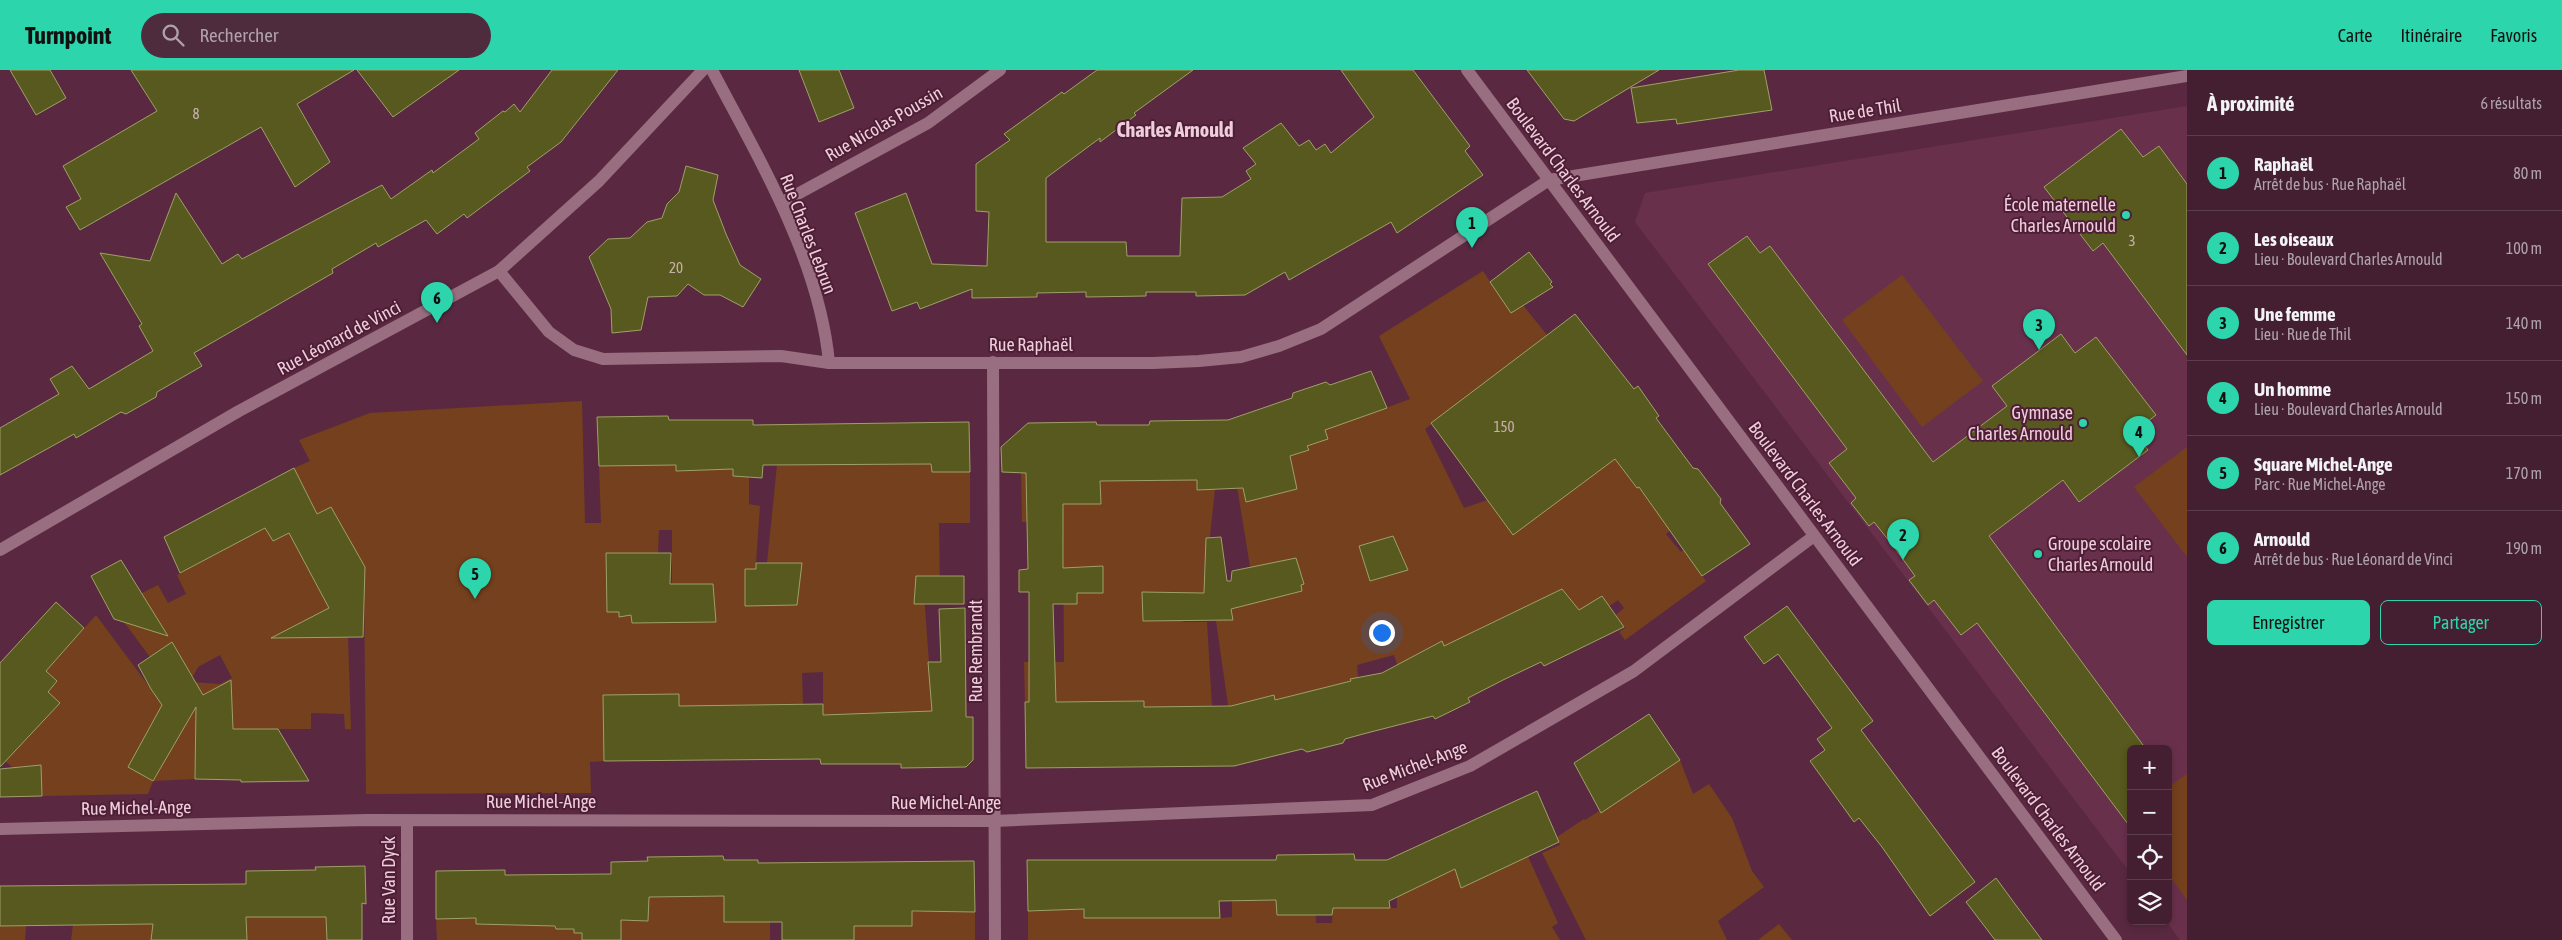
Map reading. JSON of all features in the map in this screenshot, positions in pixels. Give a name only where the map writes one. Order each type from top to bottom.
[{"type":"street","name":"Rue Léonard de Vinci","points":[[0,550],[239,411],[499,271],[600,181],[703,70]]},
{"type":"street","name":"Rue Charles Lebrun","points":[[712,70],[781,203],[812,284],[827,342],[829,363]]},
{"type":"street","name":"Rue Nicolas Poussin","points":[[781,203],[928,123],[1000,70]]},
{"type":"street","name":"Boulevard Charles Arnould","points":[[1467,70],[2116,940]]},
{"type":"street","name":"Rue de Thil","points":[[1549,180],[2187,76]]},
{"type":"street","name":"Rue Raphaël","points":[[499,271],[549,332],[574,350],[603,359],[781,356],[829,363],[1153,363],[1199,361],[1241,357],[1279,346],[1321,329],[1549,180]]},
{"type":"street","name":"Rue Rembrandt","points":[[993,362],[995,940]]},
{"type":"street","name":"Rue Michel-Ange","points":[[0,829],[407,820],[994,821],[1372,805],[1470,766],[1634,672],[1814,536]]},
{"type":"street","name":"Rue Van Dyck","points":[[407,820],[407,940]]},
{"type":"shaded area","name":"Groupe scolaire Charles Arnould","points":[[2187,106],[2187,940],[2180,940],[2169,925],[2172,925],[2172,745],[2127,745],[2127,869],[1635,222],[1645,193]]},
{"type":"shaded area","points":[[1483,271],[1510,312],[1522,304],[1547,335],[1425,429],[1464,508],[1621,454],[1621,467],[1637,488],[1653,476],[1685,519],[1666,534],[1681,552],[1683,550],[1706,581],[1625,640],[1619,632],[1625,628],[1616,615],[1624,608],[1618,600],[1588,621],[1565,593],[1521,621],[1516,611],[1479,629],[1453,665],[1441,641],[1415,655],[1402,680],[1394,655],[1357,665],[1358,677],[1277,712],[1274,695],[1254,700],[1255,706],[1229,712],[1216,621],[1215,592],[1253,585],[1232,456],[1276,494],[1297,489],[1290,456],[1309,450],[1307,446],[1328,439],[1324,425],[1361,417],[1410,399],[1379,336]]},
{"type":"shaded area","points":[[1902,275],[1983,381],[1922,427],[1842,320]]},
{"type":"shaded area","points":[[582,401],[585,523],[601,523],[599,466],[637,466],[676,456],[676,471],[703,470],[718,456],[749,477],[749,504],[760,506],[756,563],[767,563],[777,465],[931,464],[932,472],[970,472],[970,523],[939,523],[940,594],[924,594],[933,718],[823,725],[823,672],[802,673],[803,705],[679,706],[643,695],[604,695],[604,761],[590,762],[591,793],[366,794],[364,578],[324,599],[334,617],[327,637],[348,637],[351,729],[345,729],[344,714],[311,713],[311,729],[233,729],[232,707],[204,708],[195,779],[153,781],[148,794],[42,796],[41,765],[21,767],[22,775],[0,757],[34,709],[45,719],[60,703],[48,692],[57,681],[46,671],[96,615],[154,693],[176,705],[167,680],[124,622],[140,594],[158,585],[168,603],[186,594],[177,575],[265,528],[273,541],[289,533],[282,519],[312,503],[294,468],[310,461],[299,440],[370,413]],"holes":[[[659,530],[672,530],[672,584],[607,596],[632,572],[633,553],[658,553]],[[220,655],[232,678],[220,684],[190,682],[198,667]],[[168,754],[153,781],[138,772]]]},
{"type":"shaded area","points":[[2187,447],[2187,557],[2134,487]]},
{"type":"shaded area","points":[[1142,461],[1141,481],[1164,481],[1197,461],[1197,490],[1215,489],[1204,593],[1183,593],[1183,622],[1207,622],[1212,706],[1184,706],[1184,726],[1145,727],[1144,701],[1025,702],[1024,662],[1064,662],[1063,522],[1022,522],[1021,472],[1062,471],[1063,504],[1101,504],[1100,462]]},
{"type":"shaded area","points":[[1680,760],[1693,794],[1709,784],[1732,818],[1752,871],[1764,887],[1718,921],[1727,940],[1586,940],[1542,853],[1560,845],[1557,837]]},
{"type":"shaded area","points":[[2187,774],[2187,900],[2172,879],[2172,784]]},
{"type":"shaded area","points":[[1526,852],[1558,923],[1552,927],[1560,940],[1028,940],[1028,911],[1084,909],[1220,918],[1232,917],[1232,901],[1276,900],[1277,915],[1296,915],[1315,896],[1316,923],[1332,923],[1333,896],[1356,908],[1397,908],[1397,894],[1455,869],[1462,887],[1495,872]]},
{"type":"shaded area","points":[[724,896],[724,922],[770,921],[770,940],[621,940],[621,920],[648,921],[649,897]]},
{"type":"shaded area","points":[[326,904],[327,940],[247,940],[246,905]]},
{"type":"shaded area","points":[[912,912],[975,912],[975,940],[854,940],[854,926],[912,926]]},
{"type":"shaded area","points":[[0,916],[27,916],[25,940],[0,940]]},
{"type":"shaded area","points":[[476,918],[476,924],[555,925],[574,929],[574,933],[582,933],[582,940],[437,940],[436,919]]},
{"type":"shaded area","points":[[153,924],[151,940],[71,940],[73,925]]},
{"type":"shaded area","points":[[1779,924],[1792,940],[1758,940]]},
{"type":"building","points":[[10,70],[50,70],[66,98],[36,115]]},
{"type":"building","points":[[131,70],[354,70],[297,104],[330,162],[295,187],[261,127],[80,230],[66,207],[81,199],[63,166],[157,111]]},
{"type":"building","points":[[357,70],[459,70],[393,117]]},
{"type":"building","points":[[552,70],[618,70],[561,142],[527,167],[530,171],[467,218],[464,214],[437,234],[426,220],[378,247],[376,243],[332,269],[333,273],[194,353],[202,366],[157,392],[156,397],[126,414],[121,412],[76,438],[74,434],[0,475],[0,428],[59,394],[50,379],[72,366],[89,389],[153,351],[139,326],[142,324],[100,253],[150,261],[176,193],[222,264],[238,254],[242,259],[382,185],[391,199],[432,170],[433,173],[479,139],[475,133],[503,111],[505,112],[514,104],[520,112]]},
{"type":"building","points":[[799,70],[839,70],[854,108],[819,122]]},
{"type":"building","points":[[1097,70],[1193,70],[1134,113],[1136,115],[1100,142],[1100,138],[1046,178],[1046,242],[1126,242],[1127,256],[1180,256],[1182,198],[1222,197],[1251,179],[1246,171],[1256,164],[1243,148],[1281,123],[1299,146],[1309,140],[1316,150],[1325,144],[1331,153],[1374,117],[1341,70],[1413,70],[1470,146],[1465,151],[1483,175],[1397,233],[1391,222],[1289,280],[1285,272],[1245,295],[1196,296],[1196,292],[1146,292],[1146,296],[1086,297],[1086,292],[1037,293],[1037,297],[972,298],[972,289],[920,309],[917,302],[892,311],[855,213],[906,193],[932,264],[987,266],[989,212],[976,211],[976,164],[1010,140],[1004,134],[1062,92],[1064,94]]},
{"type":"building","points":[[1527,70],[1659,70],[1574,121],[1564,119]]},
{"type":"building","points":[[1739,70],[1764,70],[1772,110],[1677,124],[1676,119],[1637,123],[1631,88]]},
{"type":"building","name":"École maternelle Charles Arnould","points":[[2121,129],[2143,157],[2159,146],[2187,184],[2187,355],[2103,243],[2093,251],[2044,187]]},
{"type":"building","points":[[686,166],[718,175],[713,200],[726,234],[740,265],[761,279],[743,307],[720,295],[704,295],[688,284],[677,296],[648,297],[641,330],[612,333],[611,309],[589,257],[608,239],[630,238],[647,222],[662,218],[667,204],[679,192]]},
{"type":"building","points":[[1747,236],[1760,253],[1770,246],[1933,462],[2007,406],[1992,386],[2061,334],[2075,353],[2096,337],[2156,415],[2134,432],[2148,450],[2079,502],[2063,480],[1989,536],[2143,745],[2127,745],[2127,823],[1977,623],[1961,635],[1934,600],[1928,605],[1909,580],[1915,576],[1894,547],[1874,522],[1869,526],[1851,503],[1856,498],[1829,463],[1847,449],[1708,264]]},
{"type":"building","points":[[1529,252],[1552,282],[1550,284],[1553,287],[1511,313],[1490,282]]},
{"type":"building","points":[[1575,314],[1634,389],[1638,386],[1659,416],[1656,418],[1693,468],[1698,469],[1721,499],[1720,503],[1750,544],[1702,576],[1639,487],[1637,488],[1615,459],[1513,535],[1431,423]]},
{"type":"building","points":[[1371,371],[1387,408],[1325,430],[1328,439],[1307,446],[1309,450],[1290,456],[1297,489],[1246,502],[1243,488],[1197,490],[1197,480],[1100,481],[1101,504],[1063,504],[1063,568],[1103,566],[1103,593],[1077,593],[1077,604],[1053,604],[1056,702],[1144,701],[1144,707],[1231,706],[1274,695],[1275,700],[1351,681],[1350,679],[1382,673],[1442,641],[1444,646],[1562,589],[1579,610],[1602,596],[1624,627],[1544,666],[1541,662],[1503,680],[1468,698],[1470,702],[1435,719],[1433,716],[1363,734],[1345,739],[1343,743],[1307,752],[1302,749],[1234,766],[1026,768],[1025,702],[1029,702],[1029,592],[1019,592],[1019,570],[1028,569],[1026,473],[1002,472],[1001,447],[1028,423],[1096,422],[1097,425],[1149,425],[1150,421],[1228,420],[1292,398],[1293,393],[1326,382],[1330,385]]},
{"type":"building","points":[[668,416],[669,420],[753,420],[753,425],[969,422],[970,472],[932,472],[931,464],[763,465],[762,478],[733,476],[733,469],[676,471],[676,465],[599,466],[597,417]]},
{"type":"building","points":[[294,468],[317,514],[331,507],[365,567],[363,637],[271,638],[329,608],[289,533],[273,541],[265,528],[180,573],[164,537]]},
{"type":"building","points":[[1393,536],[1408,570],[1370,581],[1359,546]]},
{"type":"building","points":[[1221,537],[1227,581],[1231,581],[1232,571],[1296,558],[1304,584],[1301,585],[1302,591],[1231,609],[1233,620],[1143,621],[1142,592],[1204,593],[1206,538]]},
{"type":"building","points":[[606,553],[671,553],[670,584],[713,584],[716,622],[632,623],[631,615],[619,617],[619,612],[607,612]]},
{"type":"building","points":[[121,560],[168,636],[114,619],[91,576]]},
{"type":"building","points":[[756,563],[802,563],[797,605],[745,606],[745,569],[756,569]]},
{"type":"building","points":[[916,576],[964,576],[964,604],[914,604]]},
{"type":"building","points":[[56,602],[84,628],[46,671],[57,681],[48,692],[60,703],[0,767],[0,663]]},
{"type":"building","points":[[1787,606],[1873,721],[1861,730],[1975,882],[1930,916],[1882,847],[1859,818],[1854,822],[1810,761],[1825,750],[1817,739],[1832,728],[1778,654],[1764,664],[1744,637]]},
{"type":"building","points":[[965,608],[966,717],[973,717],[973,760],[966,767],[901,768],[901,764],[821,764],[820,759],[604,761],[603,695],[679,694],[679,706],[823,704],[823,715],[932,711],[928,662],[941,662],[939,609]]},
{"type":"building","points":[[172,642],[203,695],[231,680],[233,729],[278,729],[309,781],[241,782],[241,780],[195,779],[196,707],[153,781],[128,767],[162,705],[138,665]]},
{"type":"building","points":[[1649,714],[1680,760],[1601,813],[1574,763]]},
{"type":"building","points":[[41,765],[42,796],[0,797],[0,769]]},
{"type":"building","points":[[1537,791],[1559,842],[1461,888],[1455,869],[1389,901],[1390,908],[1333,908],[1332,915],[1277,915],[1276,900],[1219,901],[1220,918],[1084,918],[1084,909],[1028,911],[1027,860],[1276,860],[1277,855],[1354,854],[1355,860],[1387,860]]},
{"type":"building","points":[[723,856],[724,860],[758,860],[758,863],[974,861],[975,912],[912,911],[912,926],[854,926],[854,940],[782,940],[782,922],[724,922],[724,896],[649,897],[648,921],[621,920],[621,940],[582,940],[582,933],[574,933],[574,929],[556,929],[555,926],[476,924],[476,918],[436,919],[436,871],[505,870],[505,875],[611,874],[611,862],[648,861],[647,857]]},
{"type":"building","points":[[365,866],[366,904],[362,903],[362,940],[327,940],[326,917],[246,917],[247,940],[151,940],[153,924],[0,926],[0,886],[246,884],[246,871],[316,870],[315,867]]},
{"type":"building","points":[[1996,878],[2042,940],[1995,940],[1966,902]]},
{"type":"place","name":"École maternelle Charles Arnould","points":[[2126,215]]},
{"type":"place","name":"Raphaël","points":[[1472,248]]},
{"type":"place","name":"Arnould","points":[[437,323]]},
{"type":"place","name":"Une femme","points":[[2039,350]]},
{"type":"place","name":"Gymnase Charles Arnould","points":[[2083,423]]},
{"type":"place","name":"Un homme","points":[[2139,457]]},
{"type":"place","name":"Groupe scolaire Charles Arnould","points":[[2038,554]]},
{"type":"place","name":"Les oiseaux","points":[[1903,560]]},
{"type":"place","name":"Square Michel-Ange","points":[[475,599]]},
{"type":"district","name":"Charles Arnould","points":[[1175,130]]}]
